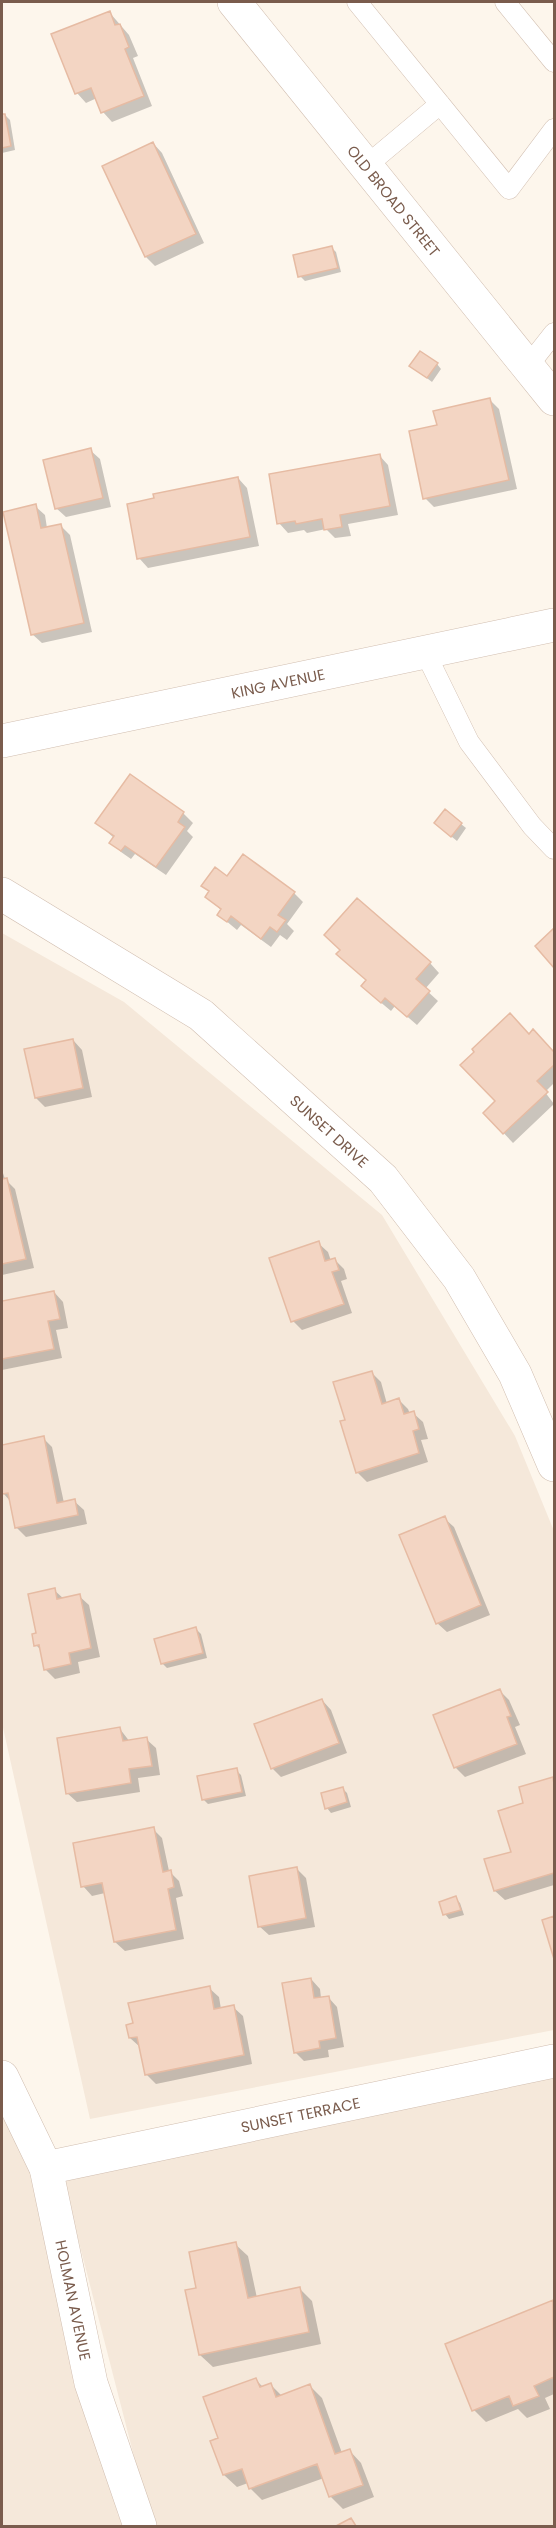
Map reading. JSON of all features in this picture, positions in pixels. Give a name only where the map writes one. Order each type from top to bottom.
[{"type":"street","name":"OLD BROAD STREET","points":[[234,2],[555,399]]},
{"type":"street","name":"KING AVENUE","points":[[2,741],[555,625]]},
{"type":"street","name":"SUNSET DRIVE","points":[[2,894],[201,1015],[383,1179],[459,1278],[515,1374],[555,1466]]},
{"type":"street","name":"SUNSET TERRACE","points":[[46,2168],[555,2061]]},
{"type":"street","name":"HOLMAN AVENUE","points":[[2,2077],[46,2168],[91,2383],[140,2526]]},
{"type":"lane","points":[[357,2],[510,189],[555,129]]},
{"type":"lane","points":[[506,2],[555,62]]},
{"type":"lane","points":[[366,166],[440,104]]},
{"type":"lane","points":[[528,366],[555,333]]},
{"type":"lane","points":[[425,652],[469,742],[532,826],[555,849]]},
{"type":"shaded area","points":[[2,933],[124,1002],[382,1215],[515,1436],[554,1531],[554,2030],[90,2119],[2,1723]]},
{"type":"shaded area","points":[[554,2076],[554,2526],[157,2526],[147,2507],[63,2180]]},
{"type":"shaded area","points":[[2,2112],[32,2170],[118,2515],[124,2526],[2,2526]]},
{"type":"building","points":[[110,11],[115,25],[120,24],[129,47],[125,49],[144,96],[101,113],[91,88],[75,94],[51,34]]},
{"type":"building","points":[[2,114],[5,114],[11,146],[2,148]]},
{"type":"building","points":[[153,142],[196,234],[145,257],[102,166]]},
{"type":"building","points":[[332,246],[338,268],[298,277],[293,255]]},
{"type":"building","points":[[420,351],[438,363],[427,378],[409,366]]},
{"type":"building","points":[[490,398],[509,480],[423,499],[409,431],[437,425],[433,411]]},
{"type":"building","points":[[91,448],[103,498],[55,509],[43,460]]},
{"type":"building","points":[[380,454],[390,506],[340,515],[342,527],[324,530],[322,519],[296,524],[295,521],[277,524],[269,474]]},
{"type":"building","points":[[238,477],[250,537],[137,559],[127,504],[154,498],[153,494]]},
{"type":"building","points":[[36,504],[41,528],[61,524],[84,623],[31,635],[3,512]]},
{"type":"building","points":[[130,774],[184,812],[178,822],[185,827],[156,867],[125,846],[121,851],[109,843],[114,836],[95,823]]},
{"type":"building","points":[[445,809],[462,823],[451,837],[434,823]]},
{"type":"building","points":[[243,854],[295,892],[278,915],[286,920],[277,932],[270,927],[261,939],[231,916],[227,922],[217,915],[221,909],[205,897],[209,891],[201,886],[215,867],[227,876]]},
{"type":"building","points":[[357,898],[431,962],[416,979],[430,991],[407,1017],[385,998],[381,1003],[361,986],[366,980],[336,954],[340,950],[324,935]]},
{"type":"building","points":[[554,928],[554,968],[535,946]]},
{"type":"building","points":[[510,1013],[529,1034],[533,1029],[554,1052],[554,1065],[537,1081],[548,1092],[503,1134],[483,1113],[495,1101],[460,1065],[474,1052],[472,1049]]},
{"type":"building","points":[[73,1039],[83,1088],[35,1098],[24,1049]]},
{"type":"building","points":[[7,1178],[26,1259],[2,1264],[2,1179]]},
{"type":"building","points":[[319,1241],[325,1261],[335,1258],[339,1270],[332,1272],[344,1304],[291,1322],[269,1258]]},
{"type":"building","points":[[54,1291],[60,1319],[48,1321],[54,1349],[2,1359],[2,1301]]},
{"type":"building","points":[[372,1371],[382,1404],[399,1398],[404,1414],[414,1411],[419,1429],[413,1431],[419,1453],[356,1473],[340,1421],[345,1420],[333,1382]]},
{"type":"building","points":[[44,1436],[57,1503],[75,1499],[78,1515],[15,1528],[8,1493],[2,1494],[2,1445]]},
{"type":"building","points":[[445,1516],[481,1605],[436,1624],[399,1535]]},
{"type":"building","points":[[55,1588],[57,1599],[80,1594],[91,1648],[69,1653],[71,1664],[44,1670],[39,1645],[34,1646],[32,1634],[36,1633],[28,1594]]},
{"type":"building","points":[[196,1627],[203,1653],[161,1664],[154,1639]]},
{"type":"building","points":[[500,1689],[511,1716],[507,1717],[517,1744],[454,1768],[433,1715]]},
{"type":"building","points":[[322,1699],[339,1743],[271,1769],[254,1724]]},
{"type":"building","points":[[120,1727],[123,1741],[147,1737],[152,1766],[129,1769],[131,1783],[66,1794],[57,1738]]},
{"type":"building","points":[[237,1768],[242,1792],[202,1800],[197,1776]]},
{"type":"building","points":[[553,1777],[554,1873],[494,1891],[484,1859],[511,1852],[498,1811],[523,1803],[519,1787]]},
{"type":"building","points":[[343,1787],[347,1802],[325,1809],[321,1793]]},
{"type":"building","points":[[154,1827],[163,1872],[171,1870],[174,1887],[168,1889],[176,1930],[114,1942],[102,1883],[81,1887],[73,1843]]},
{"type":"building","points":[[297,1867],[306,1918],[258,1927],[249,1876]]},
{"type":"building","points":[[456,1896],[461,1910],[443,1915],[439,1902]]},
{"type":"building","points":[[554,1916],[554,1959],[542,1920]]},
{"type":"building","points":[[311,1978],[314,1998],[329,1996],[336,2038],[319,2041],[320,2048],[294,2053],[282,1983]]},
{"type":"building","points":[[210,1986],[214,2009],[234,2005],[244,2055],[145,2075],[137,2037],[129,2038],[126,2025],[133,2023],[128,2003]]},
{"type":"building","points":[[236,2242],[248,2298],[300,2287],[309,2332],[199,2355],[185,2290],[196,2288],[189,2252]]},
{"type":"building","points":[[553,2300],[554,2377],[534,2386],[539,2396],[513,2406],[509,2396],[472,2411],[445,2344]]},
{"type":"building","points":[[256,2378],[260,2387],[271,2383],[276,2397],[310,2384],[335,2454],[350,2449],[363,2485],[329,2497],[317,2464],[249,2489],[242,2469],[223,2475],[210,2441],[218,2438],[203,2397]]},
{"type":"building","points":[[351,2518],[356,2526],[336,2526]]}]
